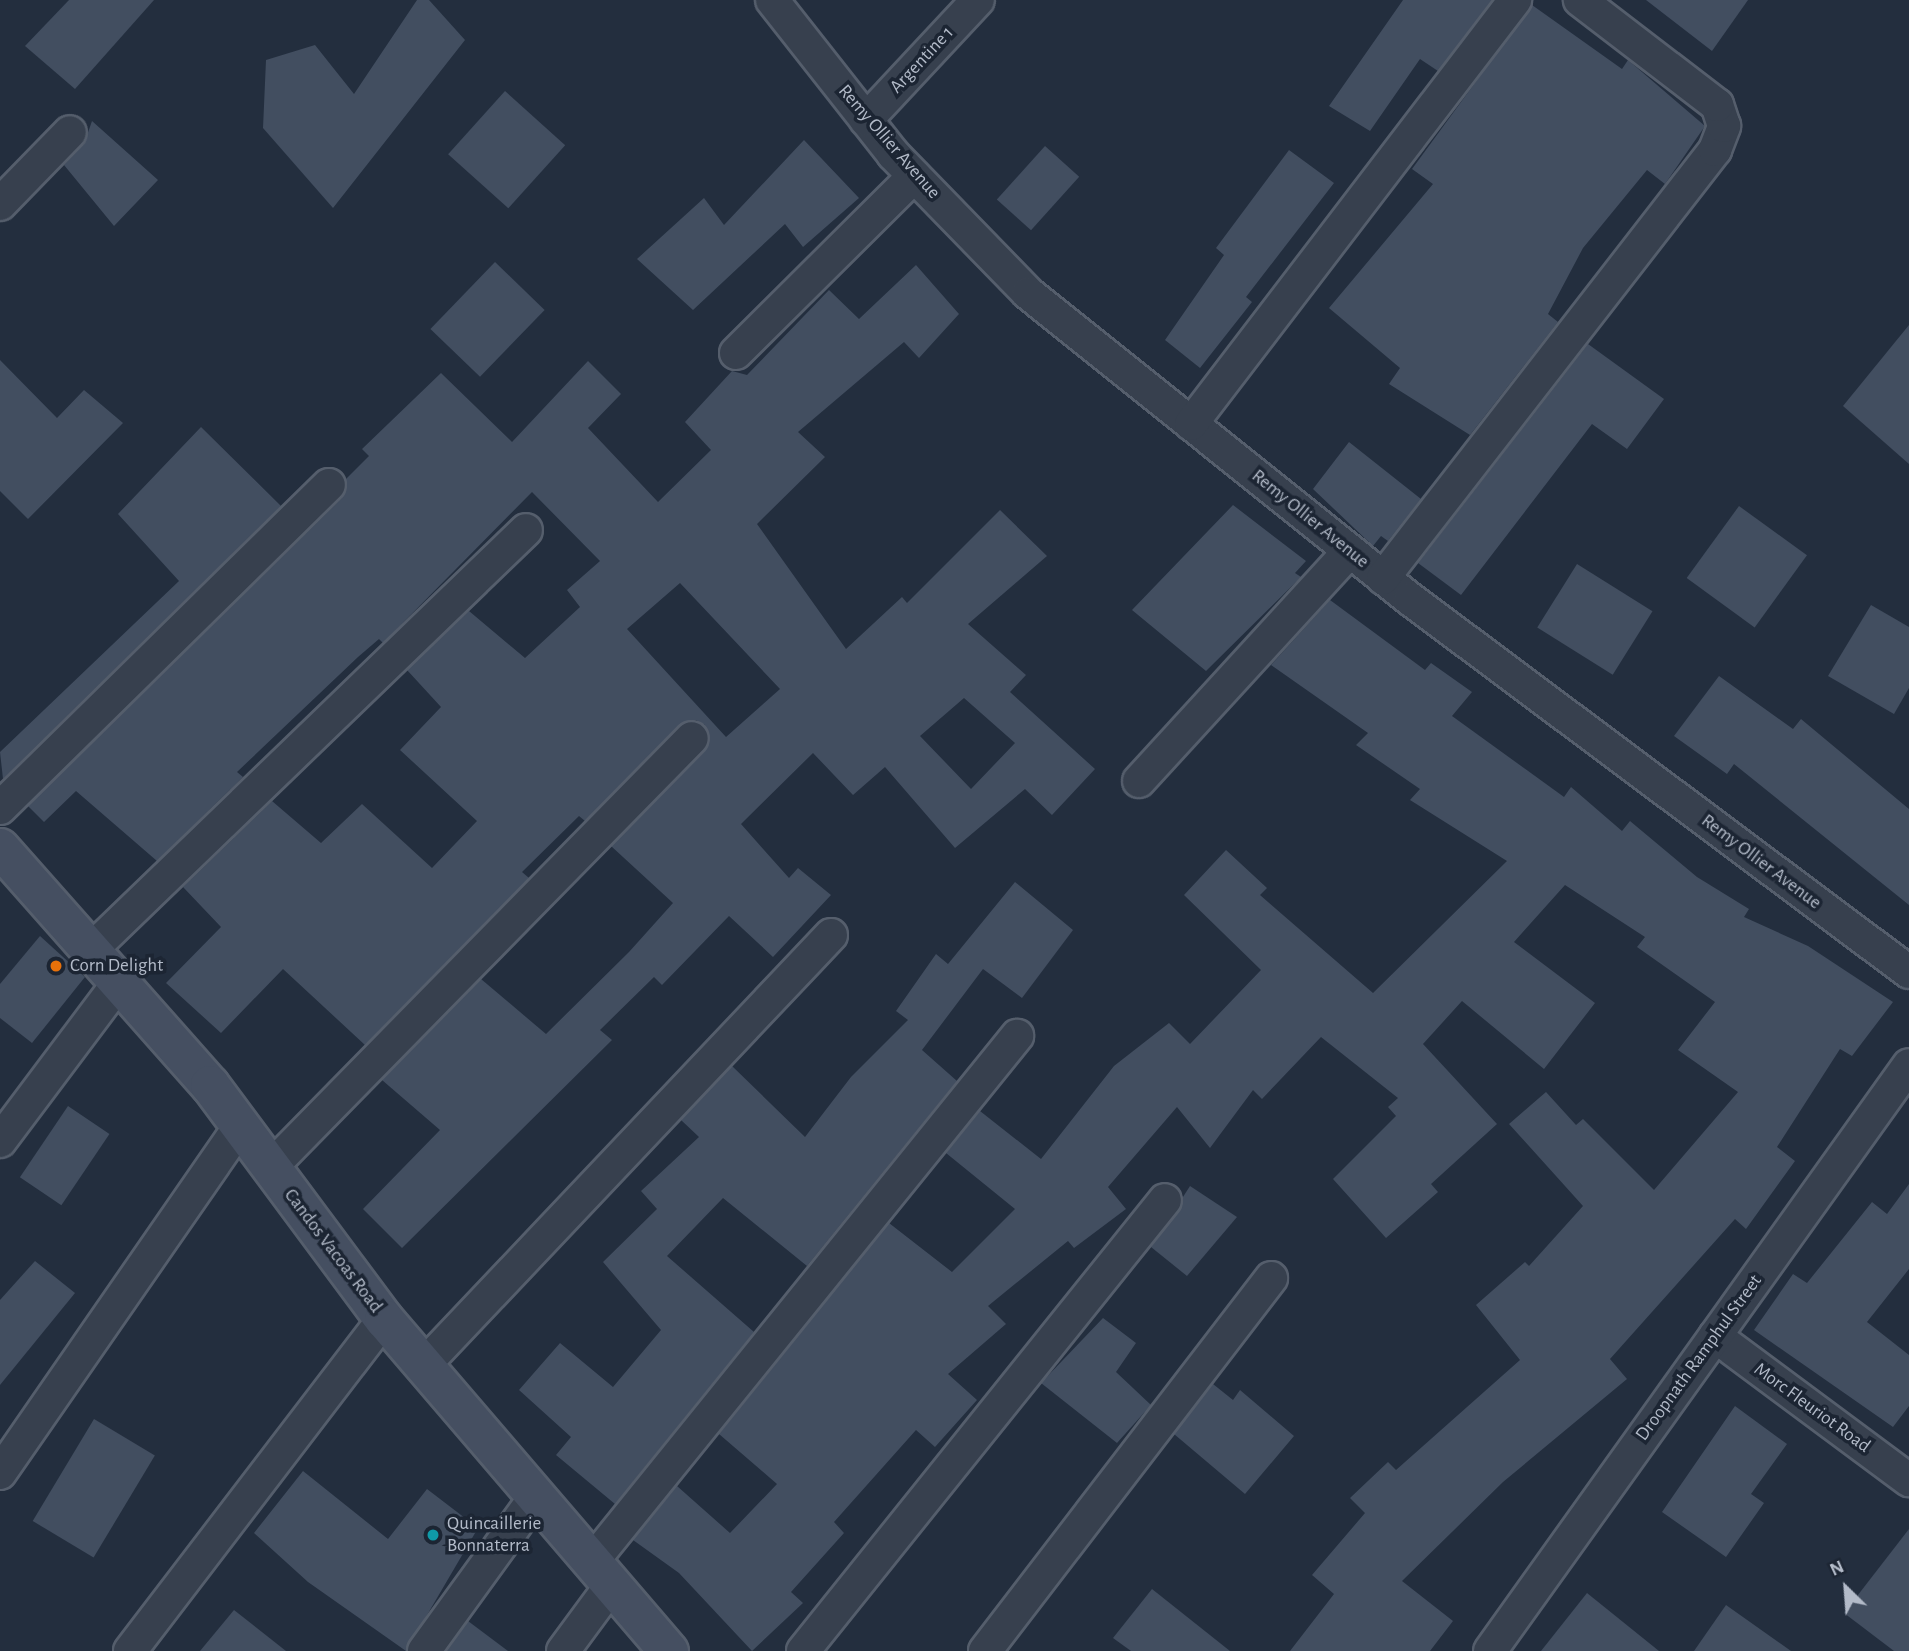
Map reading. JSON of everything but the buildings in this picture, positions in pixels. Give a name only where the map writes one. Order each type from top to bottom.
[{"type":"main road","name":"Candos Vacoas Road","points":[[0,848],[121,980],[240,1127],[384,1319],[669,1651]]},
{"type":"street","name":"Remy Ollier Avenue","points":[[772,0],[866,120],[914,176],[1028,293],[1383,578],[1909,972]]},
{"type":"street","name":"Argentine 1","points":[[866,120],[978,0]]},
{"type":"street","points":[[1191,424],[1515,0]]},
{"type":"street","points":[[1383,578],[1715,150],[1724,126],[1717,105],[1580,0]]},
{"type":"street","points":[[0,204],[70,132]]},
{"type":"street","points":[[736,353],[914,176]]},
{"type":"street","points":[[0,808],[329,485]]},
{"type":"street","points":[[92,949],[526,530]]},
{"type":"street","points":[[1139,781],[1350,551]]},
{"type":"street","points":[[271,1168],[692,738]]},
{"type":"street","points":[[424,1365],[831,935]]},
{"type":"street","points":[[0,1141],[121,980]]},
{"type":"street","points":[[563,1651],[601,1575],[1017,1036]]},
{"type":"street","name":"Droopnath Ramphul Street","points":[[1490,1651],[1909,1065]]},
{"type":"street","points":[[0,1473],[240,1127]]},
{"type":"street","points":[[803,1651],[1165,1200]]},
{"type":"street","points":[[985,1651],[1271,1278]]},
{"type":"street","points":[[130,1651],[384,1319]]},
{"type":"street","name":"Morc Fleuriot Road","points":[[1714,1336],[1909,1480]]},
{"type":"street","points":[[424,1651],[536,1496]]},
{"type":"place","name":"Corn Delight","points":[[56,966]]},
{"type":"place","name":"Quincaillerie Bonnaterra","points":[[433,1535]]}]
